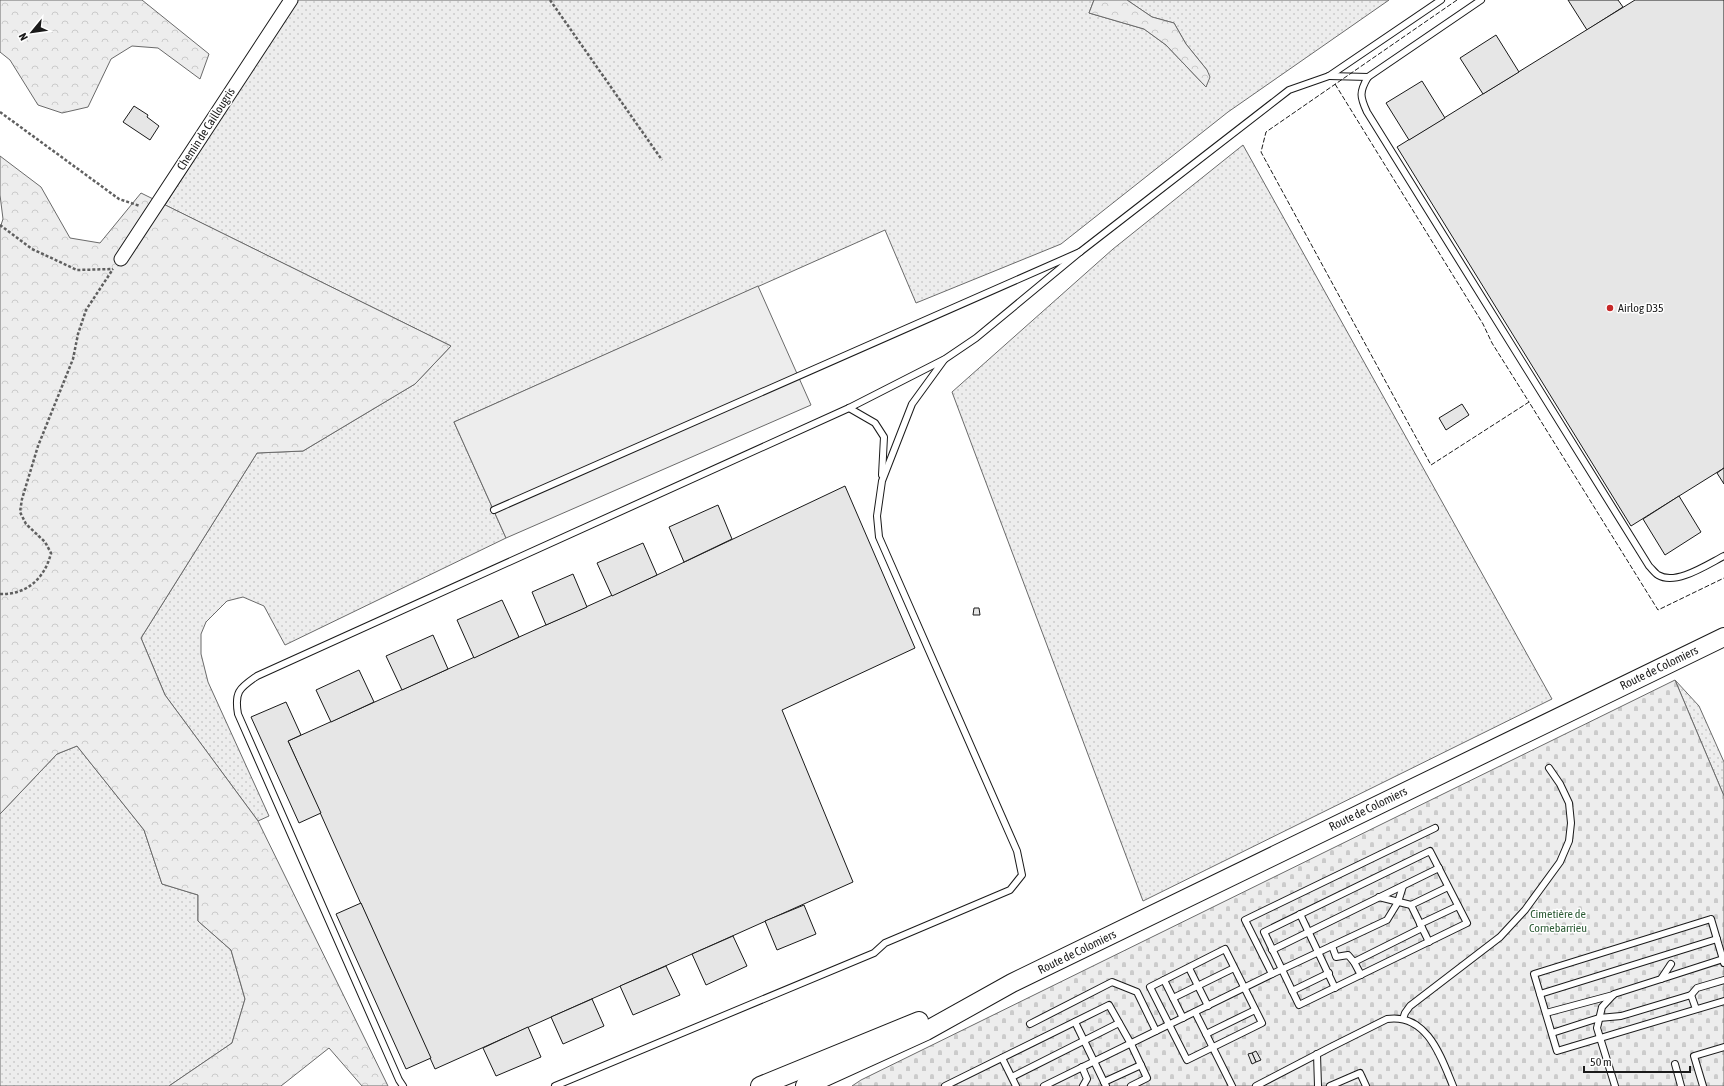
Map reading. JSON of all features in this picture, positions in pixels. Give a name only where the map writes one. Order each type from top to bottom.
[{"type":"main road","name":"Route de Colomiers","points":[[805,1086],[926,1032],[1012,983],[1724,637]]},
{"type":"main road","name":"Route de Colomiers","points":[[760,1086],[876,1040],[961,1003],[1012,983]]},
{"type":"street","name":"Chemin de Caillougris","points":[[117,264],[291,0]]},
{"type":"lane","points":[[403,1086],[398,1080],[238,714],[236,700],[241,687],[257,676],[849,408],[945,359],[976,338],[1080,252],[1289,90],[1329,76],[1442,0]]},
{"type":"lane","points":[[1481,0],[1368,77],[1362,88],[1361,99],[1367,112],[1649,566],[1659,576],[1673,578],[1685,576],[1724,556]]},
{"type":"lane","points":[[1329,76],[1368,77]]},
{"type":"lane","points":[[494,510],[1080,252]]},
{"type":"lane","points":[[882,481],[912,404],[945,359]]},
{"type":"lane","points":[[556,1086],[874,953],[885,943],[1010,890],[1022,875],[1018,851],[879,537],[877,516],[882,481],[884,437],[875,424],[849,408]]},
{"type":"lane","points":[[1403,1019],[1410,1006],[1500,937],[1525,910],[1560,862],[1569,841],[1571,823],[1569,803],[1560,784],[1549,768]]},
{"type":"lane","points":[[1272,974],[1245,920],[1435,828]]},
{"type":"lane","points":[[1430,851],[1448,887],[1467,923],[1300,1005],[1264,932],[1430,851]]},
{"type":"lane","points":[[1272,950],[1439,868]]},
{"type":"lane","points":[[1044,1086],[1272,974],[1387,920],[1398,902],[1404,886]]},
{"type":"lane","points":[[1379,898],[1411,905],[1448,887]]},
{"type":"lane","points":[[1411,905],[1429,942]]},
{"type":"lane","points":[[1354,962],[1458,906]]},
{"type":"lane","points":[[1300,914],[1335,988]]},
{"type":"lane","points":[[1546,1013],[1723,961],[1710,919],[1534,974],[1557,1051],[1724,1000]]},
{"type":"lane","points":[[1540,994],[1717,939]]},
{"type":"lane","points":[[1332,946],[1336,957],[1348,955],[1354,962],[1361,975]]},
{"type":"lane","points":[[1225,949],[1234,968],[1262,1022],[1187,1060],[1150,987],[1225,949]]},
{"type":"lane","points":[[1661,979],[1671,964]]},
{"type":"lane","points":[[1189,968],[1208,1006]]},
{"type":"lane","points":[[1173,998],[1234,968]]},
{"type":"lane","points":[[1292,991],[1328,973]]},
{"type":"lane","points":[[1164,980],[1183,1018]]},
{"type":"lane","points":[[1552,1033],[1599,1018],[1621,1016],[1691,995],[1697,988],[1724,980]]},
{"type":"lane","points":[[1030,1024],[1112,982],[1137,992],[1156,1031]]},
{"type":"lane","points":[[1614,994],[1602,1007],[1597,1028],[1615,1086]]},
{"type":"lane","points":[[1691,995],[1696,1009]]},
{"type":"lane","points":[[946,1086],[1109,1006],[1131,1044],[1147,1078],[1131,1086]]},
{"type":"lane","points":[[1206,1034],[1255,1010]]},
{"type":"lane","points":[[1195,1012],[1232,1086]]},
{"type":"lane","points":[[1256,1086],[1387,1019],[1395,1018],[1403,1019],[1415,1025],[1429,1037],[1438,1050],[1453,1086]]},
{"type":"lane","points":[[1075,1022],[1105,1084],[1141,1065]]},
{"type":"lane","points":[[1012,1077],[1119,1023]]},
{"type":"lane","points":[[1703,1086],[1694,1056],[1724,1047]]},
{"type":"lane","points":[[1317,1054],[1318,1086]]},
{"type":"lane","points":[[1002,1058],[1016,1086]]},
{"type":"lane","points":[[1675,1064],[1681,1086]]},
{"type":"lane","points":[[1082,1068],[1087,1079],[1082,1086]]},
{"type":"lane","points":[[1330,1086],[1345,1083],[1360,1073],[1366,1086]]},
{"type":"path","points":[[550,0],[662,160]]},
{"type":"path","points":[[0,112],[119,199],[153,209]]},
{"type":"path","points":[[0,225],[32,249],[77,270],[117,264]]},
{"type":"path","points":[[0,594],[9,595],[32,586],[48,565],[51,553],[45,542],[26,524],[20,512],[22,499],[38,446],[73,359],[78,334],[86,310],[117,264]]},
{"type":"green space","points":[[0,0],[142,0],[209,54],[200,79],[158,48],[132,46],[111,59],[88,107],[62,113],[38,105],[10,60],[0,52]]},
{"type":"green space","points":[[297,0],[1094,0],[1089,13],[1144,29],[1166,45],[1206,87],[1207,70],[1186,44],[1174,23],[1152,17],[1127,0],[1389,0],[1228,112],[1061,244],[916,303],[885,230],[454,422],[506,538],[285,645],[264,606],[243,597],[227,601],[206,622],[201,634],[201,654],[208,682],[269,816],[258,821],[165,695],[141,638],[257,453],[303,451],[415,384],[451,346],[165,205]]},
{"type":"green space","points":[[1094,0],[1127,0],[1152,17],[1174,23],[1186,44],[1207,70],[1210,77],[1206,87],[1166,45],[1144,29],[1089,13]]},
{"type":"green space","points":[[1243,145],[1552,699],[1143,901],[952,392],[1113,249]]},
{"type":"green space","points":[[0,156],[41,187],[70,238],[100,243],[141,193],[451,346],[415,384],[303,451],[257,453],[141,638],[165,695],[258,821],[388,1086],[362,1086],[329,1048],[281,1086],[169,1086],[232,1043],[245,999],[231,950],[198,921],[198,895],[162,884],[144,830],[77,746],[57,754],[0,814],[0,228],[3,219],[0,195]]},
{"type":"green space","points":[[1675,680],[1699,706],[1724,762],[1724,796]]},
{"type":"green space","name":"Cimetière de Cornebarrieu","points":[[1675,680],[1724,796],[1724,1086],[852,1086],[861,1080]]},
{"type":"green space","points":[[77,746],[144,830],[162,884],[198,895],[198,921],[231,950],[245,999],[232,1043],[169,1086],[0,1086],[0,814],[57,754]]},
{"type":"shaded area","points":[[758,286],[811,405],[506,538],[454,422]]},
{"type":"building","points":[[1568,0],[1618,0],[1623,7],[1587,30]]},
{"type":"building","name":"Airlog D35","points":[[1635,0],[1724,0],[1724,468],[1631,526],[1397,147]]},
{"type":"building","points":[[1496,35],[1519,72],[1483,94],[1460,58]]},
{"type":"building","points":[[1422,81],[1445,118],[1409,140],[1386,103]]},
{"type":"building","points":[[134,106],[148,115],[147,117],[159,126],[150,140],[123,122]]},
{"type":"building","points":[[1462,404],[1469,415],[1446,430],[1439,418]]},
{"type":"building","points":[[1724,468],[1724,484],[1717,473]]},
{"type":"building","points":[[845,486],[915,648],[782,710],[853,882],[435,1069],[288,741],[657,575]]},
{"type":"building","points":[[1679,496],[1701,532],[1665,555],[1643,519]]},
{"type":"building","points":[[718,505],[732,539],[684,562],[669,527]]},
{"type":"building","points":[[643,543],[657,575],[612,596],[597,563]]},
{"type":"building","points":[[573,574],[587,607],[546,625],[532,592]]},
{"type":"building","points":[[502,600],[519,637],[474,658],[457,620]]},
{"type":"building","points":[[974,608],[979,608],[980,615],[973,615]]},
{"type":"building","points":[[433,635],[448,669],[402,690],[386,656]]},
{"type":"building","points":[[359,670],[374,702],[331,722],[316,690]]},
{"type":"building","points":[[286,702],[301,735],[288,741],[321,813],[299,823],[251,717]]},
{"type":"building","points":[[361,903],[431,1058],[406,1069],[336,914]]},
{"type":"building","points":[[804,905],[816,934],[777,950],[765,921]]},
{"type":"building","points":[[733,936],[747,966],[706,985],[692,954]]},
{"type":"building","points":[[666,966],[680,995],[633,1015],[620,986]]},
{"type":"building","points":[[592,999],[604,1026],[563,1044],[551,1017]]},
{"type":"building","points":[[528,1027],[541,1057],[496,1076],[483,1048]]},
{"type":"building","points":[[1256,1051],[1261,1060],[1256,1062],[1252,1053]]},
{"type":"building","points":[[1252,1053],[1256,1062],[1252,1064],[1248,1054]]},
{"type":"fence","points":[[1457,0],[1266,132],[1261,152],[1431,465],[1529,402],[1658,610],[1724,578]]},
{"type":"fence","points":[[1335,84],[1483,324],[1492,343],[1529,402]]},
{"type":"place","name":"Airlog D35","points":[[1610,308]]}]
